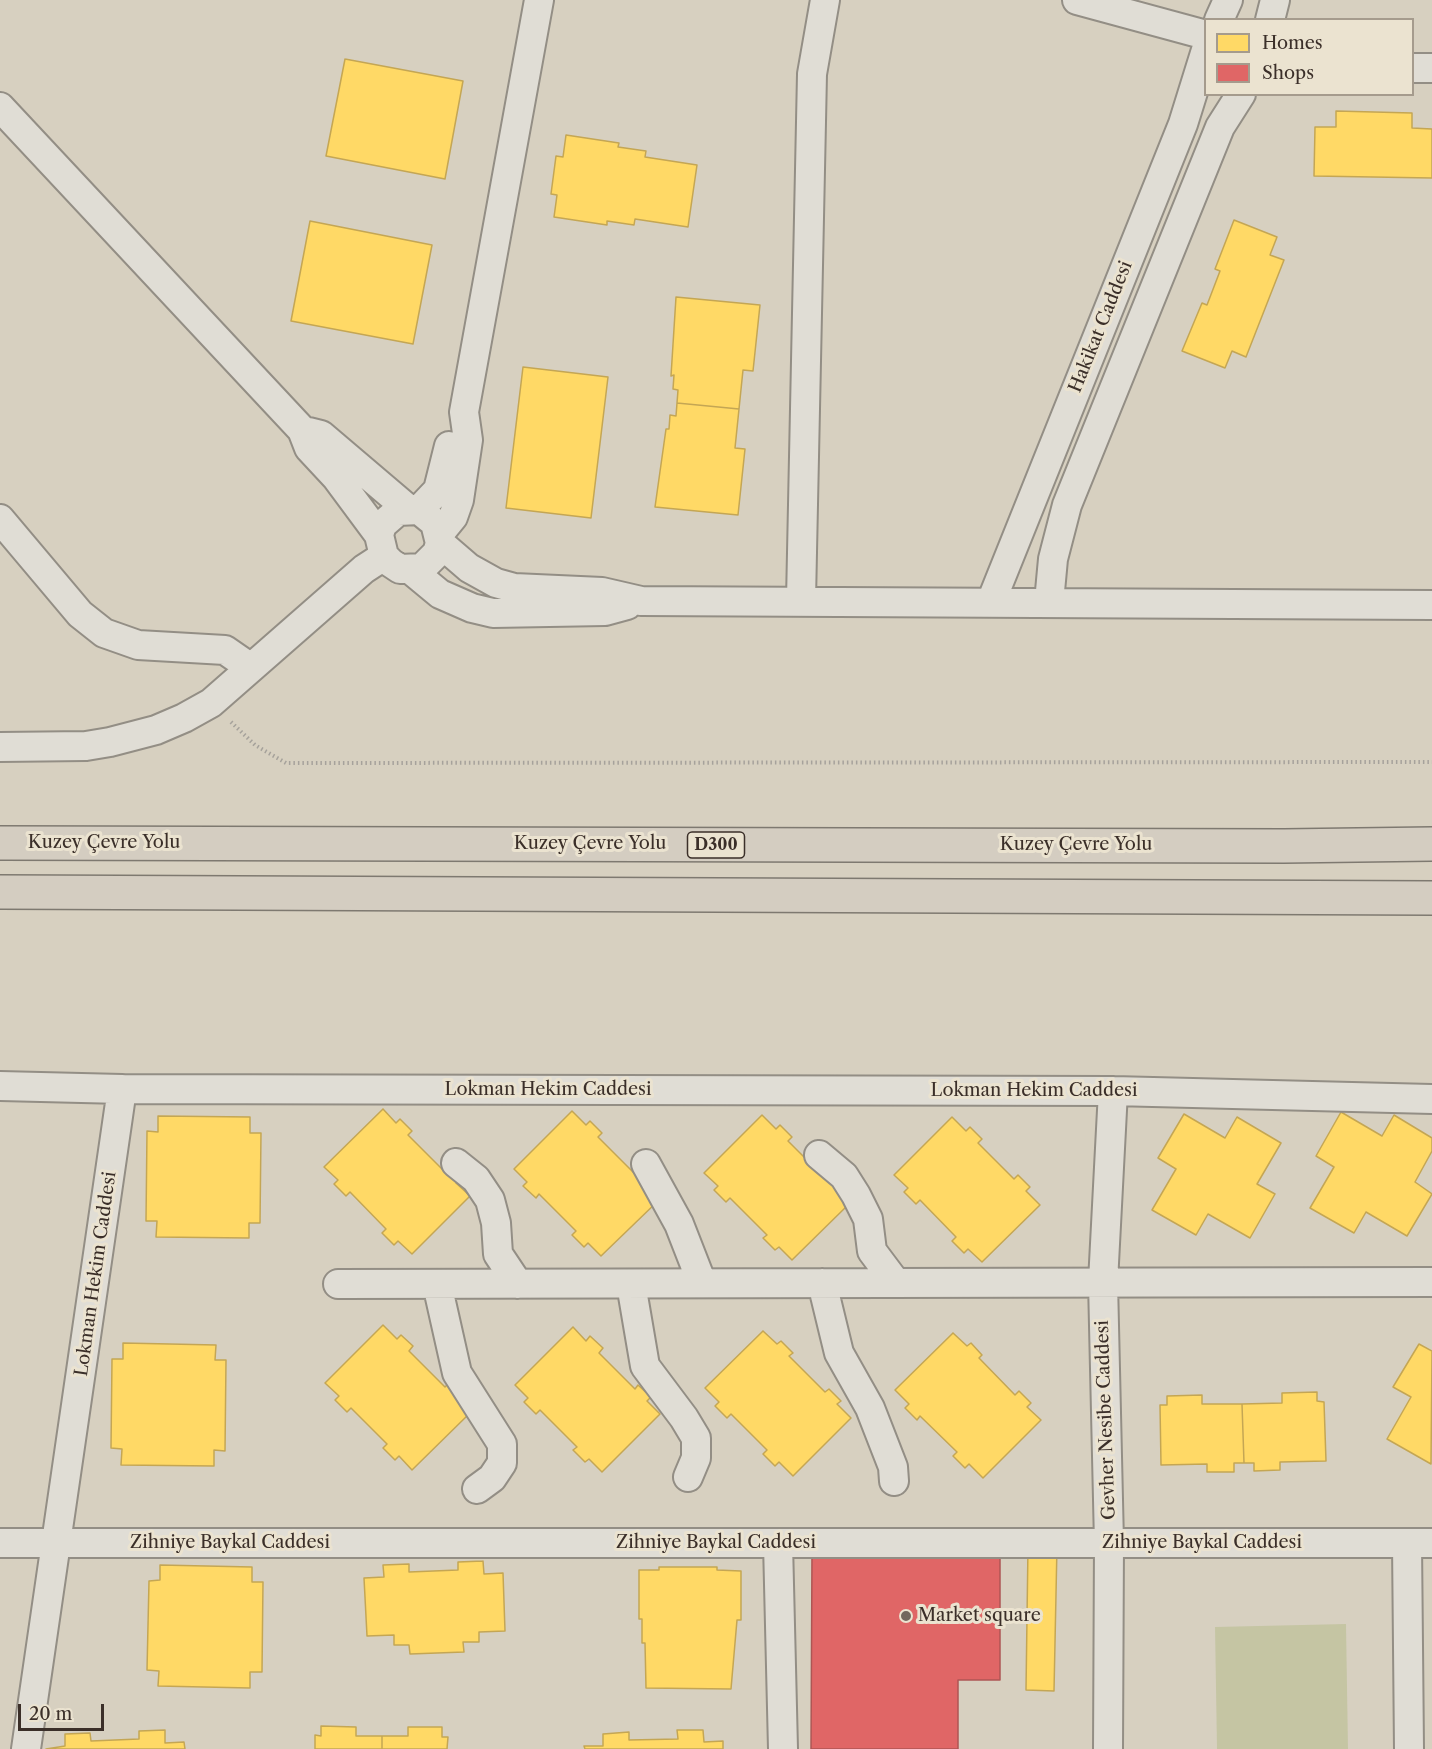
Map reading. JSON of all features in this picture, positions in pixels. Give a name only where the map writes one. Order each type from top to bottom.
[{"type":"highway","name":"Kuzey Çevre Yolu","points":[[0,843],[1249,846],[1432,844]]},
{"type":"highway","points":[[0,892],[1432,898]]},
{"type":"highway","points":[[1378,897],[1432,910]]},
{"type":"street","points":[[0,747],[86,746],[122,740],[156,730],[211,702],[364,569],[382,546],[389,517],[398,511],[414,509],[438,490],[451,436],[464,412],[539,0]]},
{"type":"street","points":[[801,600],[812,74],[825,0]]},
{"type":"street","points":[[1077,0],[1204,35]]},
{"type":"street","points":[[1220,18],[1228,0]]},
{"type":"street","points":[[1270,18],[1275,0]]},
{"type":"street","name":"Hakikat Caddesi","points":[[991,602],[1183,124],[1204,56]]},
{"type":"street","points":[[1414,68],[1432,68]]},
{"type":"street","name":"Hakikat Caddesi","points":[[1049,602],[1053,559],[1067,505],[1220,127],[1240,96]]},
{"type":"street","points":[[0,106],[302,430],[309,448],[336,477],[400,569],[411,570],[430,562],[440,538],[453,517],[459,500],[468,440],[464,412]]},
{"type":"street","points":[[302,430],[321,435],[414,509],[428,515],[440,538],[469,568],[496,583],[514,588],[602,592],[641,601],[801,600],[1432,605]]},
{"type":"street","points":[[0,519],[80,614],[104,633],[138,645],[225,650],[236,655],[251,668]]},
{"type":"street","points":[[411,570],[447,598],[472,609],[493,613],[605,611],[641,601]]},
{"type":"street","points":[[0,1086],[122,1089]]},
{"type":"street","name":"Lokman Hekim Caddesi","points":[[26,1749],[122,1089],[1113,1091],[1432,1099]]},
{"type":"street","name":"Gevher Nesibe Caddesi","points":[[1108,1749],[1109,1544],[1102,1282],[1113,1091]]},
{"type":"street","points":[[819,1155],[844,1176],[868,1220],[872,1251],[896,1283]]},
{"type":"street","points":[[456,1163],[476,1179],[489,1200],[496,1223],[498,1254],[518,1284]]},
{"type":"street","points":[[646,1164],[679,1224],[702,1283]]},
{"type":"street","points":[[338,1284],[1432,1282]]},
{"type":"street","points":[[822,1283],[840,1353],[870,1408],[893,1467],[894,1481]]},
{"type":"street","points":[[437,1284],[457,1373],[502,1444],[502,1463],[492,1478],[477,1489]]},
{"type":"street","points":[[631,1284],[645,1366],[696,1438],[696,1458],[688,1477]]},
{"type":"street","points":[[1409,1749],[1420,1543]]},
{"type":"street","name":"Zihniye Baykal Caddesi","points":[[0,1544],[1420,1543]]},
{"type":"street","points":[[778,1544],[783,1749]]},
{"type":"path","points":[[211,702],[255,745],[286,763],[1432,762]]},
{"type":"green space","points":[[1346,1624],[1348,1749],[1217,1749],[1215,1627]]},
{"type":"building: Homes","points":[[345,59],[463,81],[445,179],[326,156]]},
{"type":"building: Homes","points":[[1336,111],[1412,113],[1412,128],[1432,129],[1432,178],[1314,176],[1315,127],[1336,127]]},
{"type":"building: Homes","points":[[566,135],[619,143],[618,147],[646,151],[645,157],[697,165],[688,227],[635,219],[634,225],[607,221],[607,225],[554,217],[557,195],[551,194],[556,156],[563,157]]},
{"type":"building: Homes","points":[[1234,220],[1277,237],[1270,255],[1284,260],[1246,357],[1232,351],[1225,368],[1182,351],[1202,303],[1207,305],[1220,271],[1215,269]]},
{"type":"building: Homes","points":[[310,221],[432,245],[413,344],[291,321]]},
{"type":"building: Homes","points":[[676,297],[760,305],[753,371],[743,370],[739,409],[677,403],[678,390],[673,389],[674,375],[671,376]]},
{"type":"building: Homes","points":[[523,367],[608,377],[591,518],[506,508]]},
{"type":"building: Homes","points":[[677,403],[739,409],[735,448],[745,449],[738,515],[655,507],[666,429],[669,429],[670,415],[676,416]]},
{"type":"building: Homes","points":[[383,1109],[396,1123],[400,1119],[412,1131],[408,1135],[444,1171],[448,1167],[460,1179],[456,1183],[470,1196],[412,1254],[398,1241],[394,1245],[382,1233],[386,1229],[350,1192],[346,1196],[334,1184],[338,1180],[324,1167]]},
{"type":"building: Homes","points":[[572,1111],[586,1125],[590,1121],[602,1133],[598,1137],[634,1173],[638,1169],[660,1199],[601,1256],[588,1243],[584,1247],[572,1235],[576,1231],[539,1194],[536,1198],[523,1186],[527,1182],[514,1169]]},
{"type":"building: Homes","points":[[1341,1112],[1382,1136],[1394,1115],[1432,1138],[1432,1151],[1415,1182],[1432,1194],[1407,1236],[1366,1212],[1354,1233],[1310,1208],[1334,1167],[1316,1156]]},
{"type":"building: Homes","points":[[1184,1114],[1225,1138],[1237,1117],[1281,1143],[1257,1184],[1275,1194],[1250,1238],[1208,1214],[1196,1235],[1152,1210],[1176,1169],[1158,1158]]},
{"type":"building: Homes","points":[[762,1115],[776,1129],[780,1125],[792,1137],[788,1141],[824,1177],[840,1185],[850,1203],[792,1260],[779,1247],[775,1250],[763,1238],[767,1235],[730,1198],[726,1202],[714,1190],[718,1186],[704,1173]]},
{"type":"building: Homes","points":[[158,1116],[250,1117],[250,1133],[261,1133],[260,1223],[249,1223],[249,1238],[156,1237],[157,1221],[146,1221],[147,1131],[158,1132]]},
{"type":"building: Homes","points":[[952,1117],[966,1131],[970,1127],[982,1139],[978,1143],[1014,1179],[1018,1175],[1030,1187],[1026,1191],[1040,1205],[982,1262],[968,1249],[964,1253],[952,1241],[956,1237],[920,1200],[916,1204],[904,1192],[908,1188],[894,1175]]},
{"type":"building: Homes","points":[[383,1325],[397,1339],[401,1335],[413,1346],[409,1351],[445,1387],[449,1383],[471,1412],[412,1470],[399,1456],[395,1460],[383,1448],[387,1444],[351,1408],[347,1412],[335,1400],[339,1396],[325,1383]]},
{"type":"building: Homes","points":[[573,1327],[586,1341],[590,1336],[603,1348],[599,1353],[635,1389],[638,1385],[651,1397],[647,1401],[660,1414],[602,1472],[589,1459],[585,1462],[573,1450],[577,1447],[540,1410],[536,1414],[524,1402],[528,1398],[515,1385]]},
{"type":"building: Homes","points":[[763,1331],[777,1344],[781,1341],[793,1353],[789,1356],[825,1392],[829,1389],[841,1401],[837,1404],[851,1418],[793,1476],[779,1462],[775,1466],[763,1454],[767,1450],[731,1414],[727,1418],[715,1406],[719,1402],[705,1388]]},
{"type":"building: Homes","points":[[953,1333],[967,1346],[971,1343],[982,1355],[979,1358],[1015,1395],[1019,1391],[1031,1403],[1027,1407],[1041,1420],[983,1478],[969,1464],[965,1468],[953,1456],[957,1452],[920,1416],[917,1420],[905,1408],[909,1404],[895,1390]]},
{"type":"building: Homes","points":[[123,1343],[216,1345],[215,1360],[226,1360],[225,1451],[214,1450],[214,1466],[121,1465],[122,1449],[111,1448],[112,1359],[123,1359]]},
{"type":"building: Homes","points":[[1419,1344],[1432,1351],[1431,1464],[1387,1439],[1411,1397],[1393,1387]]},
{"type":"building: Homes","points":[[1317,1392],[1317,1401],[1324,1402],[1326,1461],[1280,1462],[1280,1470],[1254,1471],[1254,1463],[1244,1463],[1242,1404],[1282,1403],[1282,1393]]},
{"type":"building: Homes","points":[[1202,1395],[1202,1404],[1242,1404],[1244,1463],[1234,1463],[1234,1472],[1207,1472],[1207,1464],[1161,1465],[1160,1405],[1167,1405],[1167,1396]]},
{"type":"building: Homes","points":[[1028,1546],[1057,1546],[1054,1691],[1026,1690]]},
{"type":"building: Homes","points":[[483,1561],[484,1574],[503,1573],[505,1631],[479,1632],[479,1642],[463,1642],[464,1652],[410,1654],[409,1645],[394,1645],[394,1635],[367,1636],[364,1578],[384,1577],[383,1565],[409,1564],[409,1572],[458,1570],[458,1562]]},
{"type":"building: Homes","points":[[160,1565],[252,1567],[252,1582],[263,1582],[262,1672],[250,1672],[250,1688],[158,1686],[159,1671],[147,1670],[149,1581],[160,1580]]},
{"type":"building: Homes","points":[[659,1567],[717,1567],[717,1570],[741,1571],[741,1620],[737,1620],[731,1689],[646,1688],[645,1643],[642,1643],[642,1619],[639,1619],[639,1570],[659,1570]]},
{"type":"building: Homes","points":[[321,1726],[356,1727],[356,1736],[382,1736],[382,1749],[315,1749],[315,1735],[321,1736]]},
{"type":"building: Homes","points":[[408,1727],[442,1727],[442,1737],[448,1737],[447,1749],[382,1749],[382,1736],[408,1736]]},
{"type":"building: Homes","points":[[165,1730],[165,1743],[184,1742],[185,1749],[46,1749],[65,1746],[65,1734],[90,1733],[91,1741],[139,1739],[139,1731]]},
{"type":"building: Homes","points":[[677,1730],[703,1730],[704,1742],[723,1741],[723,1749],[585,1749],[584,1746],[603,1746],[603,1734],[629,1732],[629,1740],[678,1739]]},
{"type":"building: Shops","name":"Market square","points":[[812,1552],[1000,1553],[1000,1680],[958,1680],[958,1749],[811,1749]]},
{"type":"place","name":"Market square","points":[[906,1616]]}]
